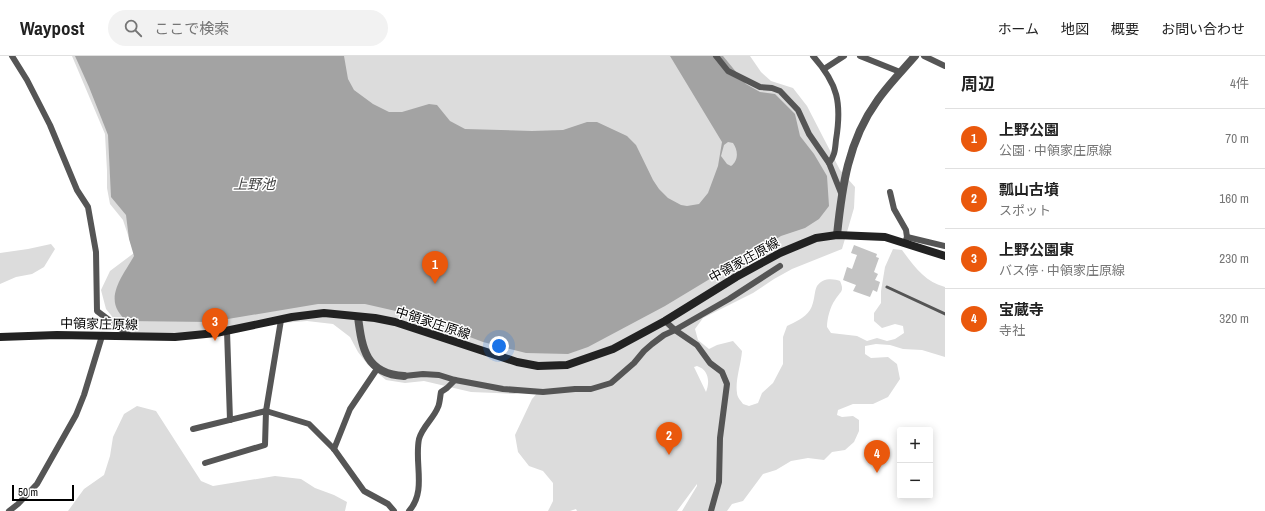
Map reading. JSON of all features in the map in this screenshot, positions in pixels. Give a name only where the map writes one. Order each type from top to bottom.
[{"type":"main road","name":"中領家庄原線","points":[[0,338],[43,335],[174,337],[216,333],[324,313],[395,322],[485,353],[517,362],[538,366],[567,364],[613,349],[665,320],[736,276],[780,253],[816,238],[837,235],[885,237],[906,240],[945,256]]},
{"type":"street","points":[[12,56],[27,80],[50,125],[77,190],[88,207],[96,252],[97,310],[130,336]]},
{"type":"street","points":[[716,56],[728,71],[760,87],[772,88],[780,91],[798,110],[809,134],[829,163],[841,193]]},
{"type":"street","points":[[813,56],[824,69],[836,91],[839,104],[834,158],[829,163]]},
{"type":"street","points":[[824,69],[844,56]]},
{"type":"street","points":[[860,56],[900,72]]},
{"type":"street","points":[[837,235],[841,193],[851,149],[876,101],[915,56]]},
{"type":"street","points":[[924,56],[945,66]]},
{"type":"street","points":[[890,192],[894,209],[906,230],[906,240],[945,246]]},
{"type":"street","points":[[358,317],[360,339],[364,351],[377,369],[393,375],[439,375],[455,380],[503,389],[543,392],[596,387],[611,384],[634,363],[644,351],[664,335],[676,330],[729,299],[780,266]]},
{"type":"street","points":[[205,463],[265,445],[266,411],[281,320]]},
{"type":"street","points":[[665,320],[697,345],[710,363],[722,372],[727,384],[720,438],[719,482],[712,511]]},
{"type":"street","points":[[228,331],[230,420]]},
{"type":"street","points":[[9,511],[18,504],[37,484],[76,415],[84,395],[102,336]]},
{"type":"street","points":[[334,449],[350,409],[377,369]]},
{"type":"street","points":[[409,511],[414,505],[418,491],[420,473],[417,454],[419,438],[438,407],[441,392],[455,380]]},
{"type":"street","points":[[193,429],[266,411],[309,424],[334,449],[364,491],[388,504],[394,511]]},
{"type":"lane","points":[[887,287],[945,314]]},
{"type":"shaded area","points":[[72,56],[750,56],[761,72],[771,81],[793,88],[807,106],[840,170],[855,187],[854,208],[842,249],[792,269],[753,293],[703,318],[695,329],[698,340],[709,349],[717,345],[733,341],[742,351],[737,383],[738,396],[743,404],[749,406],[758,403],[762,393],[773,383],[783,364],[783,337],[787,326],[800,320],[808,313],[813,304],[816,288],[822,281],[828,279],[837,280],[840,281],[842,287],[828,317],[827,327],[831,333],[857,336],[867,341],[877,338],[887,341],[895,339],[904,333],[903,326],[895,324],[882,328],[874,321],[874,313],[881,303],[881,291],[885,267],[893,249],[902,250],[920,273],[938,285],[945,287],[945,357],[922,350],[903,349],[890,345],[876,344],[865,346],[865,354],[871,358],[888,357],[897,364],[900,379],[888,397],[873,404],[853,404],[838,410],[837,415],[842,417],[853,416],[859,420],[859,431],[854,442],[845,450],[832,452],[824,460],[808,458],[791,461],[776,470],[763,474],[743,501],[732,504],[727,511],[682,511],[697,484],[677,511],[577,511],[576,509],[570,511],[548,511],[553,501],[553,483],[543,471],[529,466],[518,452],[515,435],[532,399],[539,391],[526,391],[514,394],[471,392],[424,381],[405,383],[386,380],[368,365],[358,352],[350,337],[333,324],[307,321],[156,338],[123,330],[106,309],[101,290],[110,271],[134,253],[123,220],[110,204],[107,188],[105,134]],"holes":[[[697,366],[701,368],[708,377],[706,392],[694,367]]]},
{"type":"shaded area","points":[[51,244],[55,249],[44,267],[32,274],[16,277],[0,284],[0,253]]},
{"type":"shaded area","points":[[137,406],[156,411],[201,481],[213,486],[275,476],[301,479],[315,488],[334,495],[347,502],[345,511],[68,511],[84,489],[104,475],[110,456],[113,437],[124,414]]},
{"type":"water","name":"上野池","points":[[75,56],[344,56],[348,79],[354,90],[373,104],[389,112],[402,112],[429,104],[437,105],[450,121],[465,129],[532,131],[563,130],[587,122],[597,122],[627,136],[636,145],[659,189],[668,198],[681,205],[687,206],[699,204],[708,193],[718,166],[722,142],[670,56],[723,56],[746,84],[760,92],[775,94],[795,114],[800,136],[814,154],[827,176],[829,206],[819,219],[805,228],[781,236],[665,306],[588,347],[568,354],[526,353],[483,342],[409,314],[365,304],[318,304],[210,322],[126,321],[118,311],[115,304],[115,297],[119,282],[134,256],[129,239],[126,215],[111,197],[108,135]],"holes":[[[728,142],[733,143],[737,155],[734,164],[731,166],[727,164],[721,156],[724,145]]]},
{"type":"building","points":[[854,245],[877,254],[876,257],[879,258],[874,272],[878,274],[875,280],[880,282],[877,292],[873,290],[870,297],[853,291],[856,285],[843,280],[847,267],[852,269],[857,255],[851,253]]},
{"type":"place","name":"上野公園","points":[[435,284]]},
{"type":"place","name":"上野公園東","points":[[215,341]]},
{"type":"place","name":"瓢山古墳","points":[[669,455]]},
{"type":"place","name":"宝蔵寺","points":[[877,473]]}]
